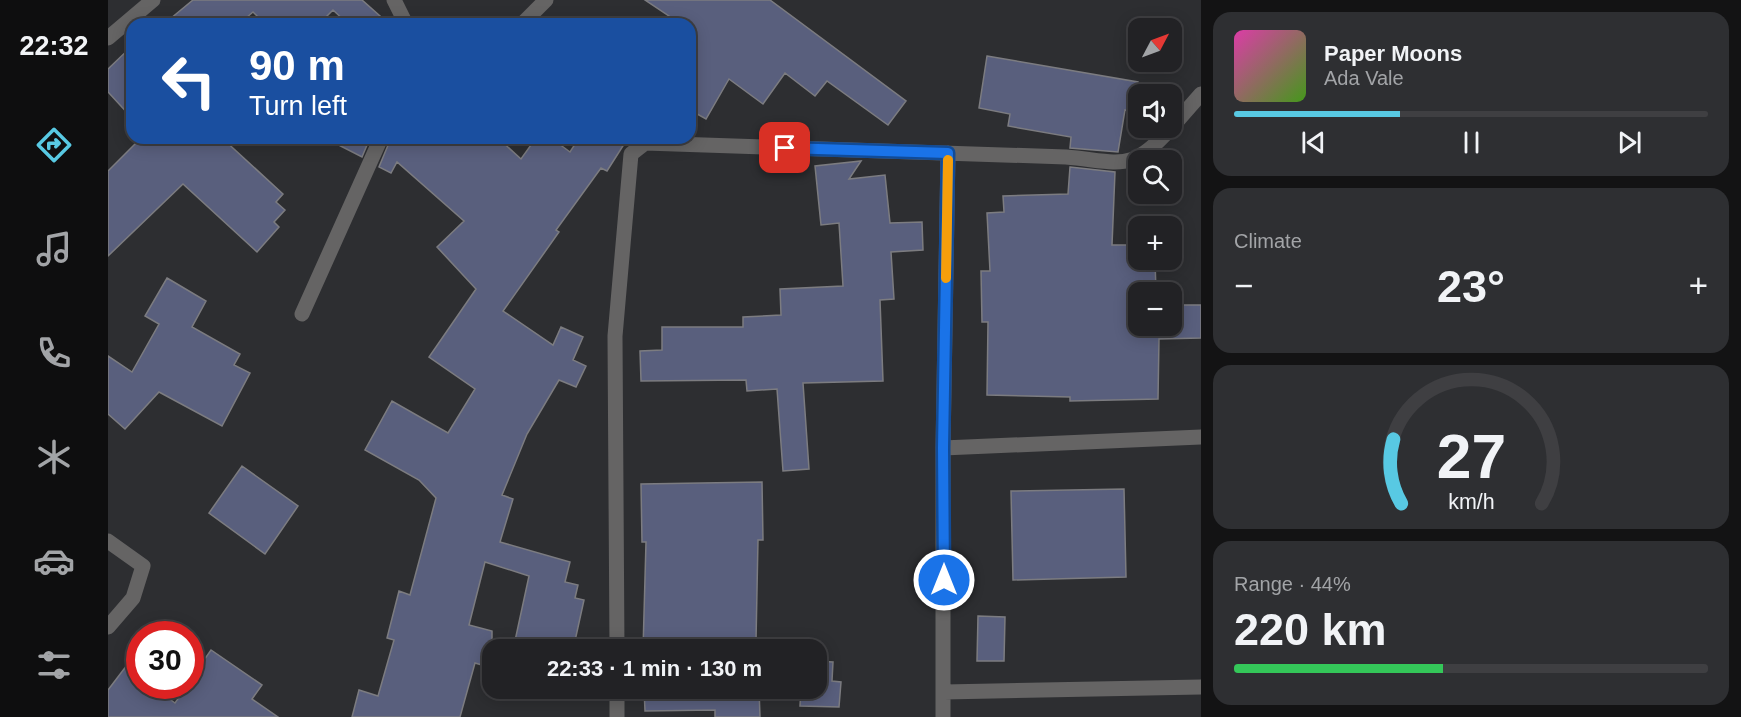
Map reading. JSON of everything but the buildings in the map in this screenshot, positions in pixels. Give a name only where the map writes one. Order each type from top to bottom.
[{"type":"street","points":[[132,18],[153,0]]},
{"type":"street","points":[[394,0],[403,18]]},
{"type":"street","points":[[528,18],[546,0]]},
{"type":"street","points":[[108,25],[126,22]]},
{"type":"street","points":[[108,38],[126,23]]},
{"type":"street","points":[[1182,115],[1201,94]]},
{"type":"street","points":[[675,144],[948,153],[1130,163],[1153,148],[1162,138]]},
{"type":"street","points":[[302,314],[378,144]]},
{"type":"street","points":[[617,639],[615,336],[632,154],[644,144]]},
{"type":"street","points":[[943,717],[943,448],[948,153]]},
{"type":"street","points":[[943,448],[1201,437]]},
{"type":"street","points":[[108,541],[142,566],[133,598],[108,627]]},
{"type":"street","points":[[944,692],[1201,687]]},
{"type":"street","points":[[617,699],[617,717]]},
{"type":"slow traffic","points":[[946,278],[948,160]]},
{"type":"route","points":[[785,148],[948,153],[943,448],[944,580]]}]
